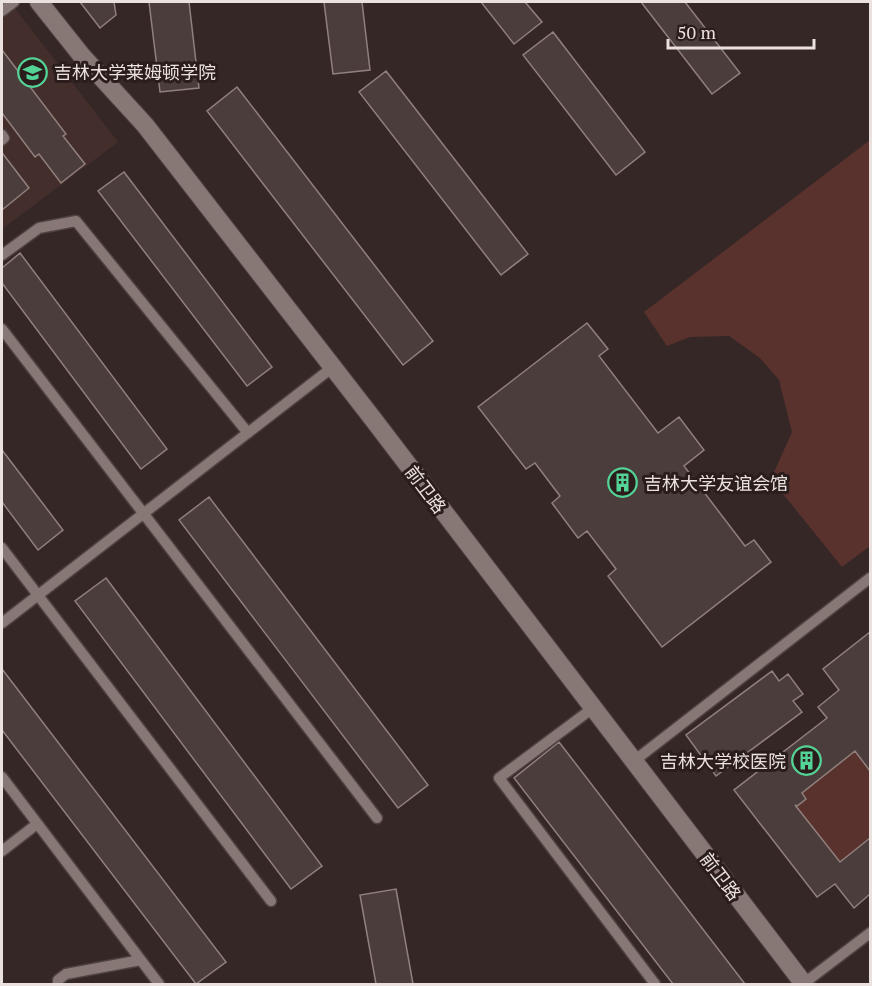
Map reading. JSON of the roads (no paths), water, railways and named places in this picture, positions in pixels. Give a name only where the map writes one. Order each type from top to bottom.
[{"type":"street","name":"前卫路","points":[[39,2],[82,56],[145,125],[333,367],[803,984]]},
{"type":"lane","points":[[2,11],[14,2]]},
{"type":"lane","points":[[2,135],[4,138],[2,140]]},
{"type":"lane","points":[[2,255],[39,228],[76,221],[248,433]]},
{"type":"lane","points":[[2,329],[377,818]]},
{"type":"lane","points":[[2,624],[333,367]]},
{"type":"lane","points":[[2,548],[271,901]]},
{"type":"lane","points":[[634,761],[870,578]]},
{"type":"lane","points":[[593,708],[498,778],[655,984]]},
{"type":"lane","points":[[2,777],[159,984]]},
{"type":"lane","points":[[2,851],[37,824]]},
{"type":"lane","points":[[803,984],[870,933]]},
{"type":"lane","points":[[58,984],[58,980],[66,974],[141,960]]},
{"type":"place","name":"吉林大学莱姆顿学院","points":[[33,72]]},
{"type":"place","name":"吉林大学友谊会馆","points":[[623,483]]},
{"type":"place","name":"吉林大学校医院","points":[[807,761]]}]
